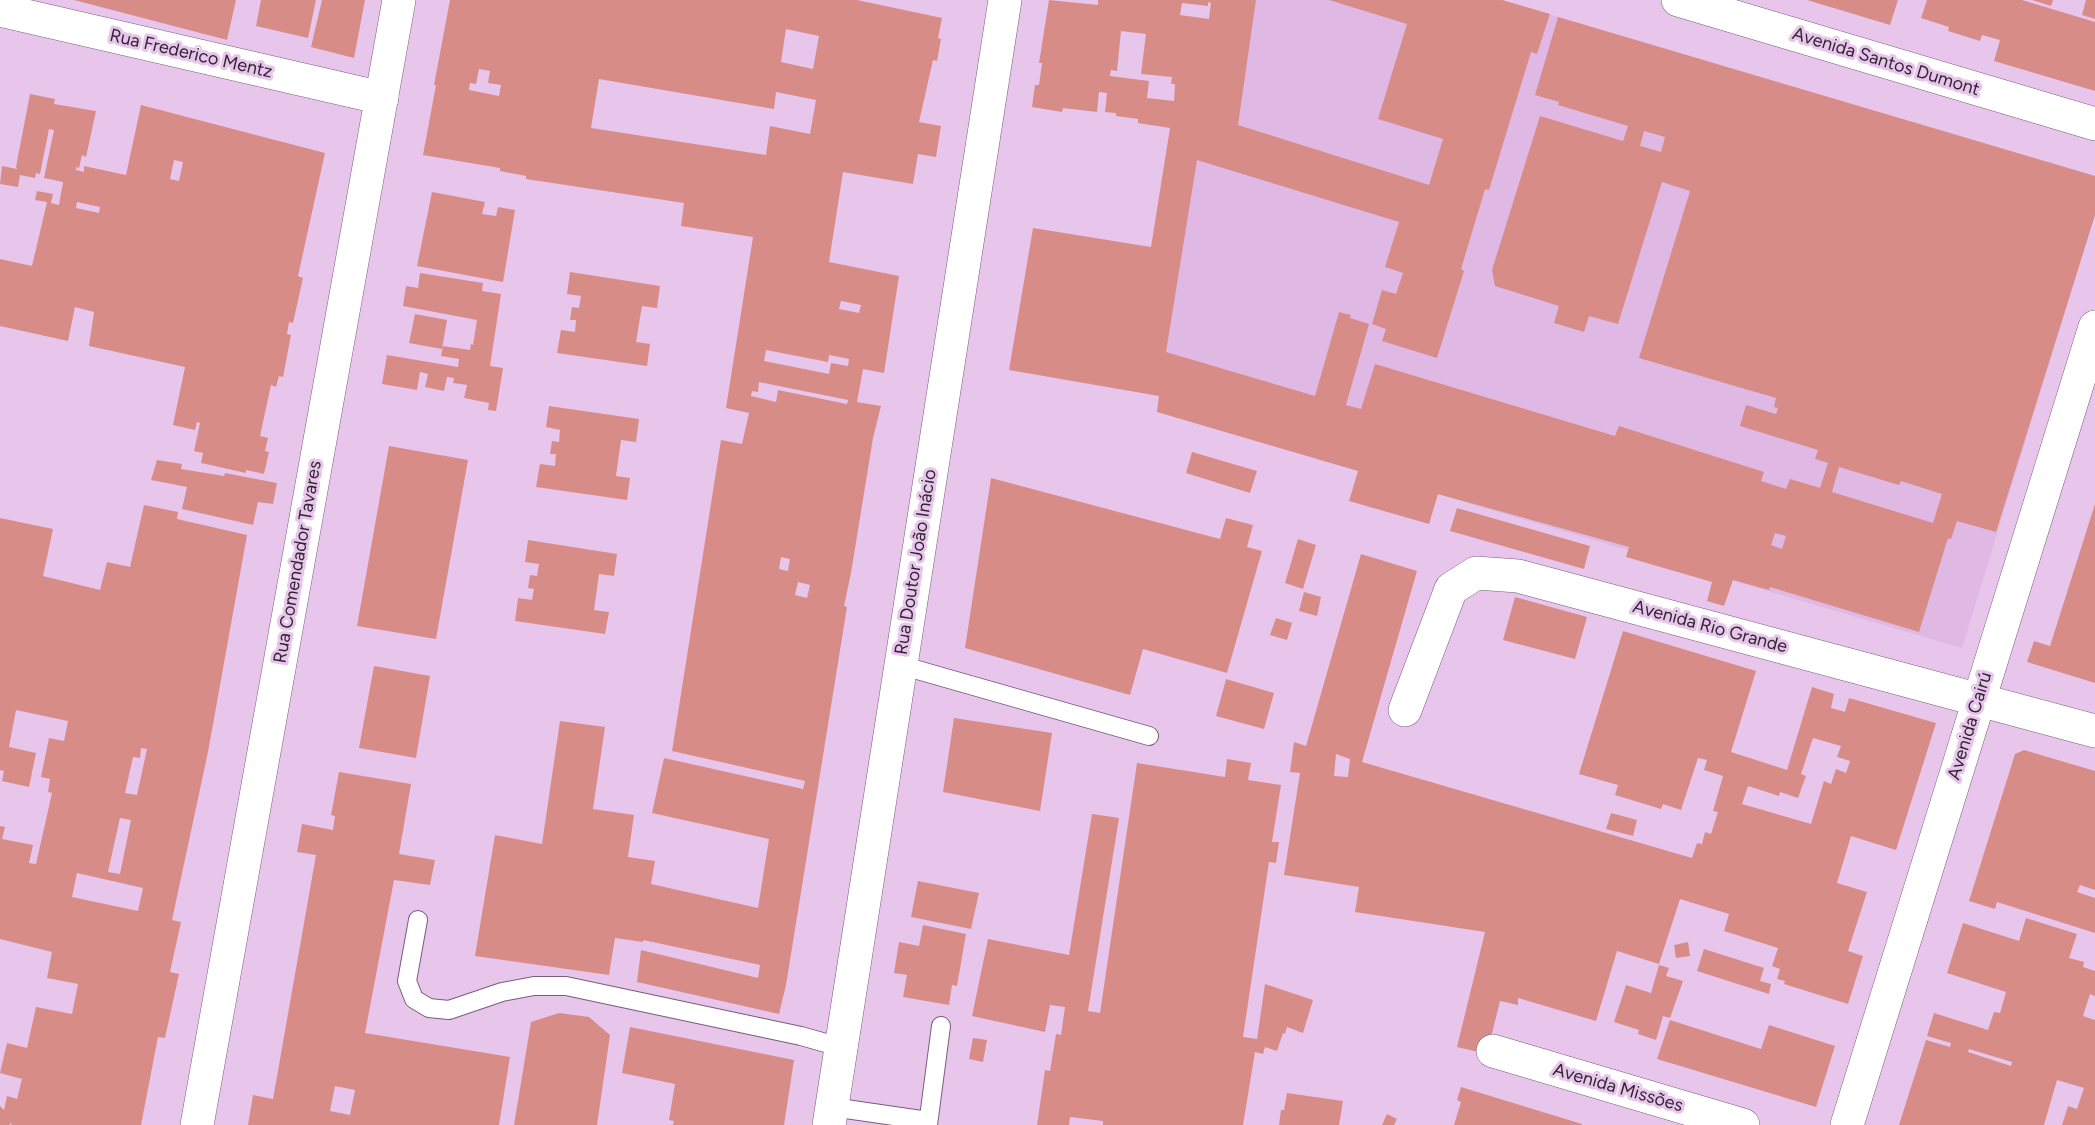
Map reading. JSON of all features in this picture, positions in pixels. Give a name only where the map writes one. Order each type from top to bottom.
[{"type":"street","name":"Rua Comendador Tavares","points":[[197,1125],[399,0]]},
{"type":"street","name":"Rua Doutor João Inácio","points":[[830,1116],[1005,0]]},
{"type":"street","name":"Avenida Santos Dumont","points":[[1678,0],[1711,5],[2095,124]]},
{"type":"street","name":"Rua Frederico Mentz","points":[[0,10],[382,98]]},
{"type":"street","name":"Avenida Cairú","points":[[1847,1125],[2095,327]]},
{"type":"street","name":"Avenida Rio Grande","points":[[1405,710],[1451,589],[1476,573],[1518,576],[2095,731]]},
{"type":"street","name":"Avenida Missões","points":[[1493,1051],[1743,1125]]},
{"type":"lane","points":[[900,665],[1149,736]]},
{"type":"lane","points":[[418,920],[407,981],[414,999],[429,1008],[449,1010],[502,992],[534,986],[566,986],[801,1036],[840,1047]]},
{"type":"lane","points":[[830,1116],[928,1123],[941,1026]]},
{"type":"shaded area","points":[[1213,0],[1502,0],[2095,176],[2095,214],[1962,648],[1157,412]]},
{"type":"building","points":[[74,0],[236,0],[227,40]]},
{"type":"building","points":[[261,0],[316,0],[308,38],[256,26]]},
{"type":"building","points":[[322,0],[365,0],[354,58],[311,47]]},
{"type":"building","points":[[450,0],[857,0],[942,18],[937,61],[933,60],[919,122],[941,126],[936,157],[918,154],[913,184],[843,172],[829,262],[899,276],[884,373],[863,369],[857,402],[881,406],[873,438],[844,606],[847,607],[786,985],[779,1014],[637,982],[641,950],[758,978],[760,965],[643,940],[643,942],[615,938],[609,975],[475,956],[495,835],[542,844],[560,721],[605,727],[593,809],[634,815],[628,857],[655,861],[651,884],[758,908],[769,839],[652,813],[664,758],[803,789],[805,781],[672,751],[721,440],[742,444],[749,413],[726,408],[753,237],[681,226],[684,203],[526,179],[526,176],[500,171],[500,168],[423,155],[436,85],[434,85]],"holes":[[[786,29],[819,36],[813,69],[781,62]],[[479,69],[490,71],[488,83],[501,85],[499,96],[469,90],[470,83],[476,84]],[[599,79],[774,109],[776,92],[816,100],[810,134],[770,126],[766,155],[591,128]],[[841,301],[861,305],[859,313],[839,309]],[[766,350],[828,362],[829,355],[849,359],[848,366],[831,363],[829,374],[764,361]],[[759,382],[848,400],[847,404],[778,390],[776,402],[751,396],[752,391],[758,392]],[[781,557],[790,559],[788,571],[779,569]],[[798,582],[810,585],[807,598],[795,595]]]},
{"type":"building","points":[[1049,0],[1098,5],[1098,0],[1256,0],[1238,125],[1429,185],[1443,139],[1378,119],[1407,24],[1329,0],[1502,0],[1550,14],[1537,54],[1531,52],[1489,190],[1485,189],[1461,269],[1464,271],[1437,358],[1382,341],[1386,329],[1372,324],[1382,290],[1396,294],[1403,273],[1385,267],[1399,222],[1197,160],[1166,352],[1315,396],[1339,312],[1369,324],[1346,405],[1361,409],[1375,364],[1615,436],[1619,426],[1764,472],[1761,481],[1786,489],[1790,479],[1820,488],[1828,463],[1815,459],[1818,450],[1740,426],[1746,405],[1776,414],[1778,408],[1774,407],[1776,398],[1639,358],[1690,191],[1662,182],[1618,324],[1589,316],[1584,332],[1554,323],[1559,306],[1495,286],[1492,270],[1540,116],[1623,141],[1628,126],[1558,105],[1559,102],[1535,95],[1558,17],[2095,176],[2095,215],[1996,532],[1957,521],[1951,539],[1947,541],[1919,632],[1770,587],[1769,590],[1733,580],[1724,606],[1707,601],[1712,582],[1626,557],[1629,547],[1438,494],[1429,524],[1349,501],[1358,471],[1157,412],[1159,396],[1009,370],[1033,228],[1151,247],[1170,128],[1138,123],[1138,119],[1105,112],[1107,93],[1099,92],[1097,112],[1063,108],[1062,112],[1032,107],[1035,85],[1039,85],[1042,63],[1039,63]],"holes":[[[1208,2],[1211,3],[1209,19],[1180,15],[1182,3],[1208,6]],[[1121,31],[1146,34],[1141,74],[1172,77],[1171,84],[1175,84],[1174,101],[1147,98],[1149,81],[1110,76],[1111,70],[1117,71]],[[1644,131],[1665,137],[1661,152],[1640,146]],[[1839,467],[1899,485],[1901,481],[1942,494],[1933,523],[1832,492]],[[1775,533],[1786,536],[1782,549],[1771,545]]]},
{"type":"building","points":[[1807,0],[1898,0],[1890,25]]},
{"type":"building","points":[[1927,0],[2022,0],[2095,22],[2095,91],[1994,61],[2000,40],[1982,35],[1980,41],[1948,31],[1949,27],[1921,18]]},
{"type":"building","points":[[2032,0],[2053,0],[2051,6]]},
{"type":"building","points":[[2086,0],[2095,0],[2095,19],[2082,15]]},
{"type":"building","points":[[30,94],[55,99],[54,104],[96,111],[86,157],[82,155],[79,168],[76,167],[76,170],[84,172],[84,166],[126,175],[141,105],[325,153],[298,276],[303,278],[293,323],[289,322],[287,334],[291,335],[283,377],[279,376],[276,387],[271,385],[260,436],[268,438],[265,451],[269,452],[264,474],[246,470],[246,473],[201,463],[203,453],[194,451],[200,423],[197,422],[195,430],[173,425],[185,367],[89,346],[94,312],[75,307],[68,341],[0,326],[0,259],[32,266],[47,202],[35,200],[37,191],[53,194],[51,203],[59,205],[63,182],[44,178],[54,130],[49,129],[40,174],[36,173],[35,178],[20,175],[18,187],[0,184],[2,166],[17,169]],"holes":[[[174,160],[183,162],[179,181],[170,179]],[[77,202],[100,207],[99,213],[76,208]]]},
{"type":"building","points":[[432,192],[485,202],[482,214],[496,216],[498,207],[515,210],[503,282],[417,266]]},
{"type":"building","points":[[570,272],[660,286],[657,308],[642,306],[636,342],[650,344],[647,366],[557,353],[561,330],[575,332],[576,320],[570,320],[572,307],[579,308],[581,296],[567,294]]},
{"type":"building","points":[[420,273],[483,283],[482,291],[501,294],[490,366],[503,368],[496,411],[488,410],[489,403],[464,398],[467,385],[453,383],[454,378],[447,377],[444,391],[425,387],[428,374],[420,372],[417,390],[382,384],[387,355],[458,367],[459,359],[441,356],[443,346],[470,350],[471,344],[473,345],[477,320],[403,306],[406,286],[418,288]]},
{"type":"building","points":[[415,314],[447,320],[442,349],[409,343]]},
{"type":"building","points":[[549,406],[639,419],[636,442],[621,440],[616,476],[630,478],[627,500],[536,487],[540,464],[555,466],[556,454],[550,454],[552,441],[559,442],[560,430],[546,427]]},
{"type":"building","points":[[389,446],[468,460],[436,639],[357,626]]},
{"type":"building","points":[[1192,452],[1257,471],[1250,493],[1186,473]]},
{"type":"building","points":[[157,460],[182,464],[181,469],[224,476],[225,473],[277,483],[273,504],[258,502],[253,525],[182,509],[187,487],[151,480]]},
{"type":"building","points":[[991,478],[1220,539],[1226,518],[1253,525],[1247,547],[1262,551],[1227,673],[1143,649],[1130,695],[965,648]]},
{"type":"building","points":[[2095,504],[2095,683],[2027,662],[2034,641],[2050,646]]},
{"type":"building","points":[[144,505],[178,512],[177,519],[247,535],[208,752],[172,920],[181,922],[170,972],[179,974],[165,1038],[158,1037],[141,1125],[11,1125],[12,1122],[9,1125],[0,1125],[0,1106],[4,1110],[7,1096],[17,1099],[22,1079],[0,1073],[7,1043],[27,1048],[36,1007],[72,1014],[78,984],[47,978],[52,952],[0,939],[0,826],[5,827],[2,839],[33,845],[29,863],[36,864],[52,793],[48,792],[50,779],[41,777],[49,738],[64,741],[68,721],[16,710],[9,747],[36,753],[29,787],[2,781],[4,771],[0,770],[0,518],[53,529],[43,576],[100,590],[107,562],[130,567]],"holes":[[[141,748],[147,749],[137,795],[125,793],[133,757],[140,758]],[[120,818],[131,820],[120,874],[108,872]],[[77,873],[143,888],[138,911],[72,897]]]},
{"type":"building","points":[[1457,508],[1590,546],[1584,569],[1450,531]]},
{"type":"building","points":[[1298,539],[1316,545],[1303,589],[1285,583]]},
{"type":"building","points":[[528,540],[617,554],[614,576],[599,574],[594,610],[609,612],[605,634],[515,621],[518,598],[532,600],[534,589],[528,588],[530,575],[537,576],[539,564],[525,562]]},
{"type":"building","points":[[1361,554],[1417,571],[1362,762],[1692,858],[1697,843],[1702,844],[1705,832],[1711,834],[1718,812],[1713,811],[1723,776],[1704,770],[1707,760],[1698,758],[1681,810],[1663,804],[1661,809],[1615,795],[1618,785],[1579,774],[1623,631],[1756,671],[1731,752],[1787,770],[1812,687],[1834,694],[1831,708],[1845,712],[1849,698],[1936,723],[1896,850],[1851,836],[1837,883],[1867,892],[1848,951],[1863,956],[1848,1004],[1784,984],[1785,981],[1777,979],[1780,969],[1772,966],[1778,948],[1724,931],[1729,914],[1680,899],[1659,964],[1617,951],[1596,1021],[1518,998],[1518,1005],[1500,1001],[1487,1054],[1457,1047],[1485,932],[1355,912],[1359,887],[1284,875],[1300,773],[1290,772],[1294,742],[1306,746]],"holes":[[[1813,738],[1841,746],[1837,757],[1850,761],[1846,773],[1836,769],[1831,784],[1824,781],[1811,824],[1742,804],[1748,786],[1779,796],[1780,792],[1798,798],[1806,776],[1801,774]],[[1336,754],[1350,759],[1348,777],[1334,776]]]},
{"type":"building","points":[[1304,592],[1321,597],[1317,616],[1299,611]]},
{"type":"building","points":[[1515,597],[1587,617],[1575,659],[1503,640]]},
{"type":"building","points":[[1276,618],[1292,623],[1287,640],[1270,635]]},
{"type":"building","points":[[374,666],[430,676],[416,758],[359,748]]},
{"type":"building","points":[[1226,679],[1274,693],[1264,729],[1216,716]]},
{"type":"building","points":[[954,718],[1052,733],[1040,811],[943,792]]},
{"type":"building","points":[[2024,750],[2095,771],[2095,890],[2080,885],[2077,892],[2095,898],[2095,933],[1997,902],[1995,909],[1969,901],[2015,754]]},
{"type":"building","points":[[1227,759],[1251,763],[1248,780],[1281,785],[1272,842],[1279,842],[1276,863],[1269,862],[1243,1037],[1257,1039],[1265,984],[1313,1000],[1303,1033],[1287,1027],[1277,1051],[1265,1047],[1263,1054],[1255,1052],[1243,1125],[1103,1125],[1103,1121],[1070,1117],[1069,1125],[1037,1125],[1045,1070],[1050,1071],[1056,1034],[1061,1035],[1065,1007],[1050,1005],[1045,1032],[972,1016],[988,939],[1069,955],[1092,814],[1119,818],[1088,1011],[1100,1013],[1137,763],[1225,777]]},
{"type":"building","points":[[339,772],[411,784],[399,854],[435,860],[430,885],[394,880],[365,1033],[510,1057],[499,1125],[248,1125],[253,1095],[273,1099],[316,855],[297,852],[302,824],[333,830],[335,816],[331,815]],"holes":[[[335,1086],[355,1090],[350,1115],[330,1111]]]},
{"type":"building","points":[[1611,813],[1637,820],[1633,836],[1606,829]]},
{"type":"building","points":[[918,881],[979,893],[971,929],[911,917]]},
{"type":"building","points":[[2026,918],[2077,934],[2069,958],[2084,962],[2083,967],[2095,971],[2095,996],[2090,994],[2083,1016],[2095,1020],[2095,1125],[2062,1125],[2068,1106],[2077,1109],[2084,1088],[2057,1080],[2044,1125],[1899,1125],[1926,1040],[1950,1047],[1951,1043],[1927,1036],[1934,1013],[1988,1030],[1994,1012],[2000,1013],[2006,992],[1947,973],[1963,923],[2019,941]],"holes":[[[1969,1049],[2012,1062],[2011,1066],[1968,1052]]]},
{"type":"building","points":[[923,925],[966,934],[957,986],[952,985],[949,1005],[903,997],[907,975],[894,973],[899,942],[919,946]]},
{"type":"building","points":[[1688,942],[1690,956],[1676,958],[1674,945]]},
{"type":"building","points":[[1704,949],[1764,968],[1760,981],[1771,984],[1769,994],[1697,971]]},
{"type":"building","points":[[1659,965],[1669,968],[1666,976],[1683,981],[1670,1018],[1663,1016],[1656,1040],[1638,1034],[1639,1030],[1614,1022],[1626,985],[1651,993]]},
{"type":"building","points":[[559,1013],[589,1017],[610,1035],[597,1125],[514,1125],[531,1022]]},
{"type":"building","points":[[1670,1020],[1761,1049],[1769,1025],[1835,1046],[1816,1107],[1657,1059]]},
{"type":"building","points":[[630,1027],[794,1060],[784,1125],[673,1125],[674,1121],[669,1120],[675,1084],[622,1073]]},
{"type":"building","points":[[973,1038],[987,1040],[983,1062],[969,1059]]},
{"type":"building","points":[[1461,1087],[1582,1125],[1454,1125],[1461,1102],[1457,1100]]},
{"type":"building","points":[[1287,1093],[1343,1101],[1339,1125],[1279,1125]]},
{"type":"building","points":[[1387,1114],[1397,1119],[1394,1125],[1382,1125]]}]
